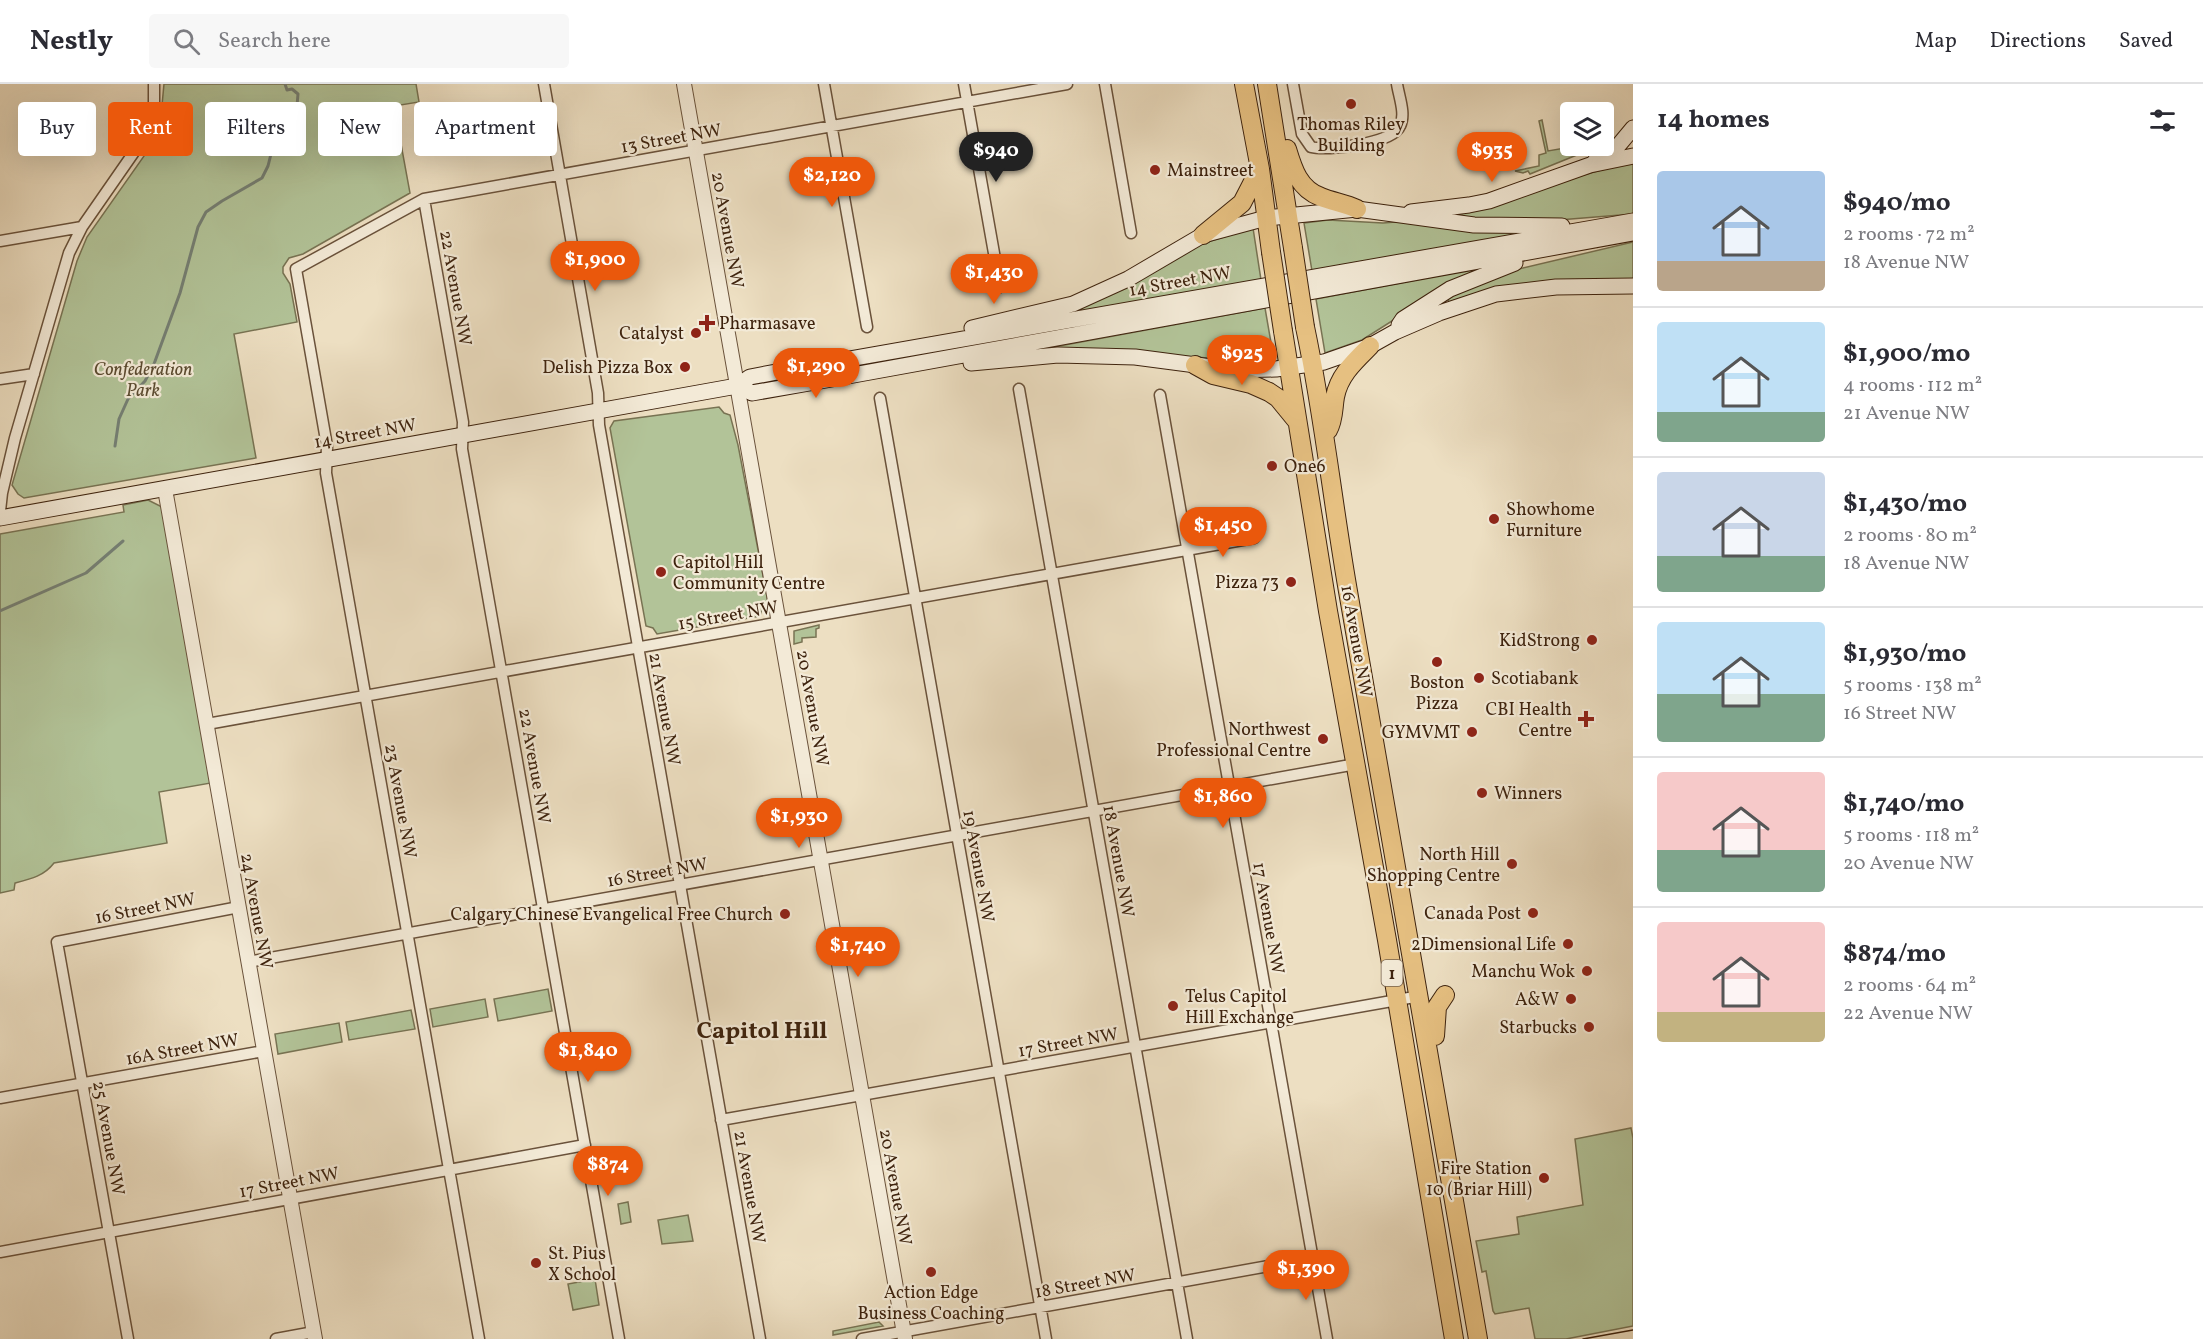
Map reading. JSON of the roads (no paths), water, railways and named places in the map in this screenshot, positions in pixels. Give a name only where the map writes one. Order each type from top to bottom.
[{"type":"highway","name":"16 Avenue NW","points":[[1244,84],[1260,169],[1296,420],[1454,1339]]},
{"type":"highway","name":"16 Avenue NW","points":[[1267,84],[1348,592],[1478,1338]]},
{"type":"highway","points":[[1275,130],[1287,149],[1293,171],[1310,192],[1357,208]]},
{"type":"highway","points":[[1203,235],[1242,203],[1260,169]]},
{"type":"highway","points":[[1325,437],[1333,419],[1335,399],[1341,380],[1354,361],[1370,346]]},
{"type":"highway","points":[[1195,365],[1213,375],[1251,384],[1269,392],[1278,398],[1296,420]]},
{"type":"highway","points":[[1432,1064],[1435,1049],[1434,1020],[1437,1007],[1445,995]]},
{"type":"main road","points":[[1590,165],[1618,146],[1633,128]]},
{"type":"main road","points":[[1396,213],[1490,201],[1590,165],[1633,156]]},
{"type":"main road","points":[[897,350],[965,329],[1072,304],[1128,279],[1203,235],[1266,218],[1357,208],[1474,225],[1563,226],[1583,230]]},
{"type":"main road","name":"14 Street NW","points":[[0,518],[737,386],[750,377],[897,350],[1633,221]]},
{"type":"main road","name":"14 Street NW","points":[[737,386],[752,393],[1633,234]]},
{"type":"main road","points":[[1395,332],[1403,319],[1450,290],[1524,260],[1536,252]]},
{"type":"main road","points":[[899,368],[1058,356],[1135,357],[1253,370],[1288,367],[1324,362],[1370,346],[1395,332],[1473,300],[1505,292],[1556,286],[1633,287]]},
{"type":"street","points":[[0,511],[4,482],[69,253],[82,227],[139,145],[154,104],[154,84]]},
{"type":"street","name":"21 Avenue NW","points":[[544,84],[598,393],[597,412],[760,1339]]},
{"type":"street","name":"20 Avenue NW","points":[[684,84],[904,1335]]},
{"type":"street","points":[[824,84],[867,327]]},
{"type":"street","points":[[964,84],[1000,287]]},
{"type":"street","name":"13 Street NW","points":[[296,269],[424,199],[1067,84]]},
{"type":"street","points":[[1105,84],[1131,233]]},
{"type":"street","points":[[1293,84],[1302,134],[1311,147],[1318,149],[1338,148],[1387,138],[1396,133],[1402,117],[1397,84]]},
{"type":"street","name":"22 Avenue NW","points":[[424,199],[463,422],[462,450],[619,1339]]},
{"type":"street","points":[[0,241],[82,227]]},
{"type":"street","name":"23 Avenue NW","points":[[296,269],[327,446],[326,473],[479,1339]]},
{"type":"street","points":[[0,379],[34,374]]},
{"type":"street","name":"18 Avenue NW","points":[[1019,389],[1187,1339]]},
{"type":"street","name":"17 Avenue NW","points":[[1160,395],[1327,1339]]},
{"type":"street","name":"19 Avenue NW","points":[[880,398],[1046,1339]]},
{"type":"street","name":"24 Avenue NW","points":[[165,489],[315,1336]]},
{"type":"street","name":"15 Street NW","points":[[207,724],[1254,538]]},
{"type":"street","name":"16 Street NW","points":[[248,962],[1356,764]]},
{"type":"street","name":"16 Street NW","points":[[57,942],[238,908]]},
{"type":"street","name":"25 Avenue NW","points":[[57,942],[128,1339]]},
{"type":"street","name":"17 Street NW","points":[[722,1120],[1420,996]]},
{"type":"street","name":"16A Street NW","points":[[0,1098],[264,1051]]},
{"type":"street","name":"17 Street NW","points":[[0,1252],[585,1145]]},
{"type":"street","name":"18 Street NW","points":[[862,1339],[904,1335],[1041,1307],[1313,1258]]},
{"type":"street","points":[[276,1339],[315,1336]]},
{"type":"waterway","points":[[115,446],[119,419],[128,399],[145,381],[154,364],[180,293],[198,227],[206,212],[262,178],[271,154],[297,106],[298,94],[292,89],[287,90],[285,84]]},
{"type":"waterway","points":[[0,611],[86,573],[123,541]]},
{"type":"tram line","points":[[1583,1339],[1633,1330]]},
{"type":"place","name":"Thomas Riley Building","points":[[1351,104]]},
{"type":"place","name":"Mainstreet","points":[[1155,170]]},
{"type":"place","name":"Pharmasave","points":[[707,323]]},
{"type":"place","name":"Catalyst","points":[[696,333]]},
{"type":"place","name":"Delish Pizza Box","points":[[685,367]]},
{"type":"place","name":"One6","points":[[1272,466]]},
{"type":"place","name":"Showhome Furniture","points":[[1494,519]]},
{"type":"place","name":"Capitol Hill Community Centre","points":[[661,572]]},
{"type":"place","name":"Pizza 73","points":[[1291,582]]},
{"type":"place","name":"KidStrong","points":[[1592,640]]},
{"type":"place","name":"Boston Pizza","points":[[1437,662]]},
{"type":"place","name":"Scotiabank","points":[[1479,678]]},
{"type":"place","name":"CBI Health Centre","points":[[1586,719]]},
{"type":"place","name":"GYMVMT","points":[[1472,732]]},
{"type":"place","name":"Northwest Professional Centre","points":[[1323,739]]},
{"type":"place","name":"Winners","points":[[1482,793]]},
{"type":"place","name":"North Hill Shopping Centre","points":[[1512,864]]},
{"type":"place","name":"Canada Post","points":[[1533,913]]},
{"type":"place","name":"Calgary Chinese Evangelical Free Church","points":[[785,914]]},
{"type":"place","name":"2Dimensional Life","points":[[1568,944]]},
{"type":"place","name":"Manchu Wok","points":[[1587,971]]},
{"type":"place","name":"A&W","points":[[1571,999]]},
{"type":"place","name":"Telus Capitol Hill Exchange","points":[[1173,1006]]},
{"type":"place","name":"Starbucks","points":[[1589,1027]]},
{"type":"place","name":"Fire Station 10 (Briar Hill)","points":[[1544,1178]]},
{"type":"place","name":"St. Pius X School","points":[[536,1263]]},
{"type":"place","name":"Action Edge Business Coaching","points":[[931,1272]]},
{"type":"district","name":"Capitol Hill","points":[[762,1030]]},
{"type":"park label","name":"Confederation Park","points":[[143,379]]}]
